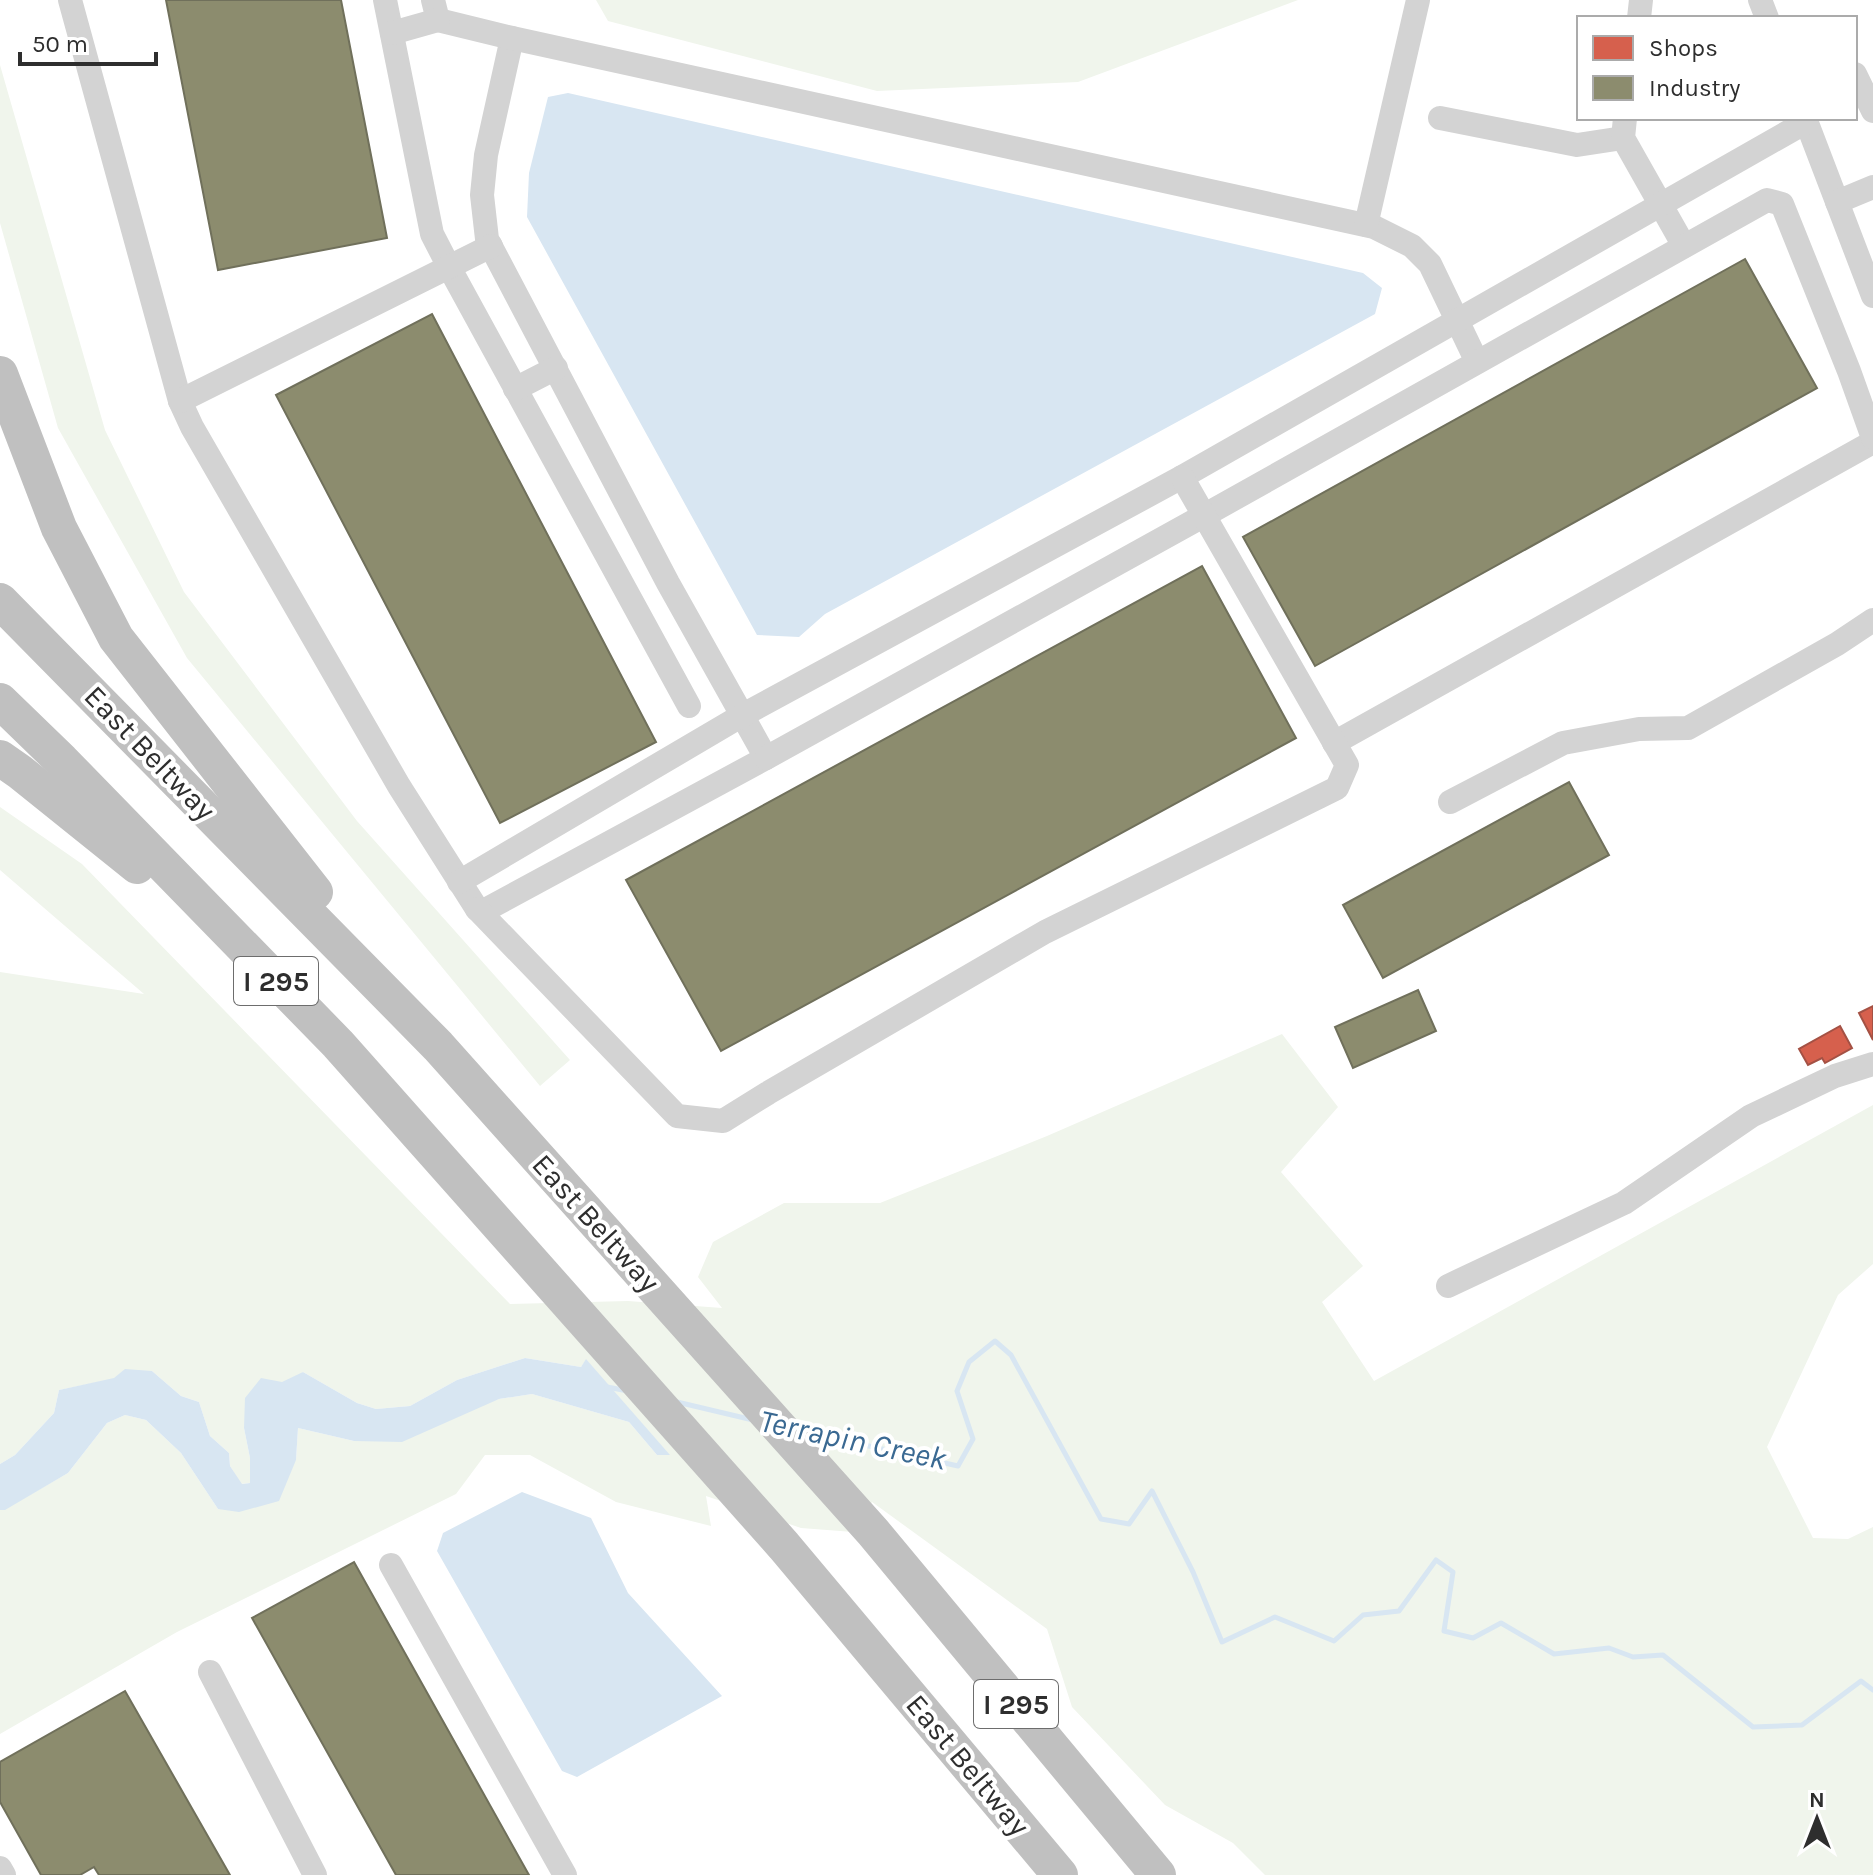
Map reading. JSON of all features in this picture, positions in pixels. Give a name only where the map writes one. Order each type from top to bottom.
[{"type":"highway","points":[[0,374],[59,528],[116,638],[438,1046]]},
{"type":"highway","name":"East Beltway","points":[[0,601],[438,1046],[873,1532],[1158,1875]]},
{"type":"highway","name":"East Beltway","points":[[0,701],[338,1044],[784,1546],[1060,1875]]},
{"type":"highway","points":[[0,758],[257,961]]},
{"type":"street","points":[[70,0],[180,401],[200,441],[399,786],[477,909],[677,1116],[723,1121],[1045,932],[1337,788],[1347,765],[1182,477]]},
{"type":"street","points":[[385,0],[432,234],[689,706]]},
{"type":"street","points":[[1366,225],[1418,0]]},
{"type":"street","points":[[392,33],[436,10],[512,38],[1374,227],[1412,246],[1430,264],[1477,362]]},
{"type":"street","points":[[512,38],[486,155],[482,195],[487,239],[668,583],[766,758]]},
{"type":"street","points":[[1857,78],[1873,111]]},
{"type":"street","points":[[1440,118],[1577,145],[1624,128],[1684,246]]},
{"type":"street","points":[[459,882],[741,716],[1182,477],[1805,120],[1873,296]]},
{"type":"street","points":[[1837,202],[1873,187]]},
{"type":"street","points":[[477,909],[487,909],[766,758],[1767,200],[1782,204],[1849,371],[1873,440],[1334,743]]},
{"type":"street","points":[[180,401],[491,246]]},
{"type":"street","points":[[515,389],[556,368]]},
{"type":"street","points":[[632,603],[668,583]]},
{"type":"street","points":[[1450,802],[1563,743],[1639,729],[1688,728],[1837,644],[1873,620]]},
{"type":"street","points":[[1448,1286],[1624,1203],[1751,1116],[1835,1076],[1873,1064]]},
{"type":"street","points":[[391,1565],[565,1875]]},
{"type":"street","points":[[210,1672],[315,1875]]},
{"type":"street","points":[[0,1868],[4,1875]]},
{"type":"shaded area","points":[[596,0],[1298,0],[1078,82],[877,91],[608,21]]},
{"type":"shaded area","points":[[0,65],[105,430],[184,592],[357,821],[570,1060],[540,1086],[187,658],[58,428],[0,223]]},
{"type":"shaded area","points":[[568,93],[1363,273],[1382,288],[1375,314],[825,614],[799,637],[757,635],[527,217],[529,173],[548,97]]},
{"type":"shaded area","points":[[0,807],[82,864],[510,1304],[628,1301],[722,1308],[698,1277],[713,1242],[784,1203],[880,1203],[1047,1136],[1282,1034],[1338,1107],[1281,1172],[1363,1266],[1322,1302],[1374,1381],[1873,1105],[1873,1264],[1838,1295],[1767,1447],[1813,1538],[1848,1539],[1873,1527],[1873,1875],[1265,1875],[1233,1843],[1165,1805],[1072,1707],[1047,1629],[872,1502],[853,1532],[801,1528],[706,1496],[711,1526],[616,1502],[530,1455],[485,1455],[456,1494],[177,1632],[0,1734],[0,1510],[68,1473],[107,1423],[125,1415],[146,1420],[181,1453],[218,1509],[296,1460],[298,1428],[354,1441],[499,1399],[532,1394],[629,1422],[657,1455],[669,1455],[586,1360],[581,1367],[525,1358],[457,1380],[410,1406],[376,1409],[357,1403],[303,1372],[244,1428],[250,1458],[250,1483],[241,1484],[230,1466],[229,1453],[210,1436],[199,1402],[181,1396],[152,1371],[59,1390],[54,1413],[15,1455],[0,1464],[0,972],[144,994],[0,870]]},
{"type":"shaded area","points":[[525,1358],[581,1367],[586,1359],[670,1455],[657,1455],[629,1422],[532,1394],[499,1399],[402,1442],[354,1441],[298,1428],[296,1460],[279,1501],[239,1512],[218,1509],[181,1453],[146,1420],[125,1415],[107,1423],[68,1473],[0,1510],[0,1464],[15,1455],[54,1413],[59,1390],[114,1378],[125,1369],[152,1371],[181,1396],[199,1402],[210,1436],[229,1453],[230,1466],[242,1484],[250,1483],[250,1458],[244,1428],[245,1398],[261,1378],[282,1382],[303,1372],[357,1403],[376,1409],[410,1406],[457,1380]]},
{"type":"shaded area","points":[[522,1492],[591,1518],[628,1593],[722,1696],[577,1777],[562,1771],[437,1551],[443,1533]]},
{"type":"building: Shops","points":[[1873,1006],[1873,1040],[1859,1013]]},
{"type":"building: Shops","points":[[1840,1026],[1852,1048],[1825,1063],[1822,1058],[1808,1065],[1799,1049]]},
{"type":"building: Industry","points":[[166,0],[341,0],[387,238],[218,270]]},
{"type":"building: Industry","points":[[1745,259],[1817,388],[1315,666],[1243,537]]},
{"type":"building: Industry","points":[[432,314],[656,742],[500,823],[276,395]]},
{"type":"building: Industry","points":[[1202,566],[1296,738],[721,1051],[626,880]]},
{"type":"building: Industry","points":[[1569,782],[1609,855],[1383,978],[1343,905]]},
{"type":"building: Industry","points":[[1418,990],[1436,1031],[1353,1068],[1335,1027]]},
{"type":"building: Industry","points":[[354,1562],[529,1875],[396,1875],[252,1618]]},
{"type":"building: Industry","points":[[125,1691],[230,1875],[99,1875],[94,1867],[80,1875],[41,1875],[0,1802],[0,1762]]},
{"type":"waterway","name":"Terrapin Creek","points":[[802,1431],[958,1466],[973,1439],[957,1391],[969,1362],[995,1341],[1011,1355],[1101,1519],[1129,1524],[1152,1491],[1193,1572],[1222,1642],[1275,1617],[1334,1641],[1363,1615],[1399,1611],[1436,1560],[1453,1572],[1444,1631],[1473,1638],[1501,1623],[1554,1654],[1609,1648],[1633,1657],[1663,1655],[1753,1727],[1802,1725],[1861,1681],[1873,1690]]},
{"type":"waterway","name":"Terrapin Creek","points":[[607,1387],[628,1391]]},
{"type":"waterway","name":"Terrapin Creek","points":[[677,1402],[753,1420]]}]
